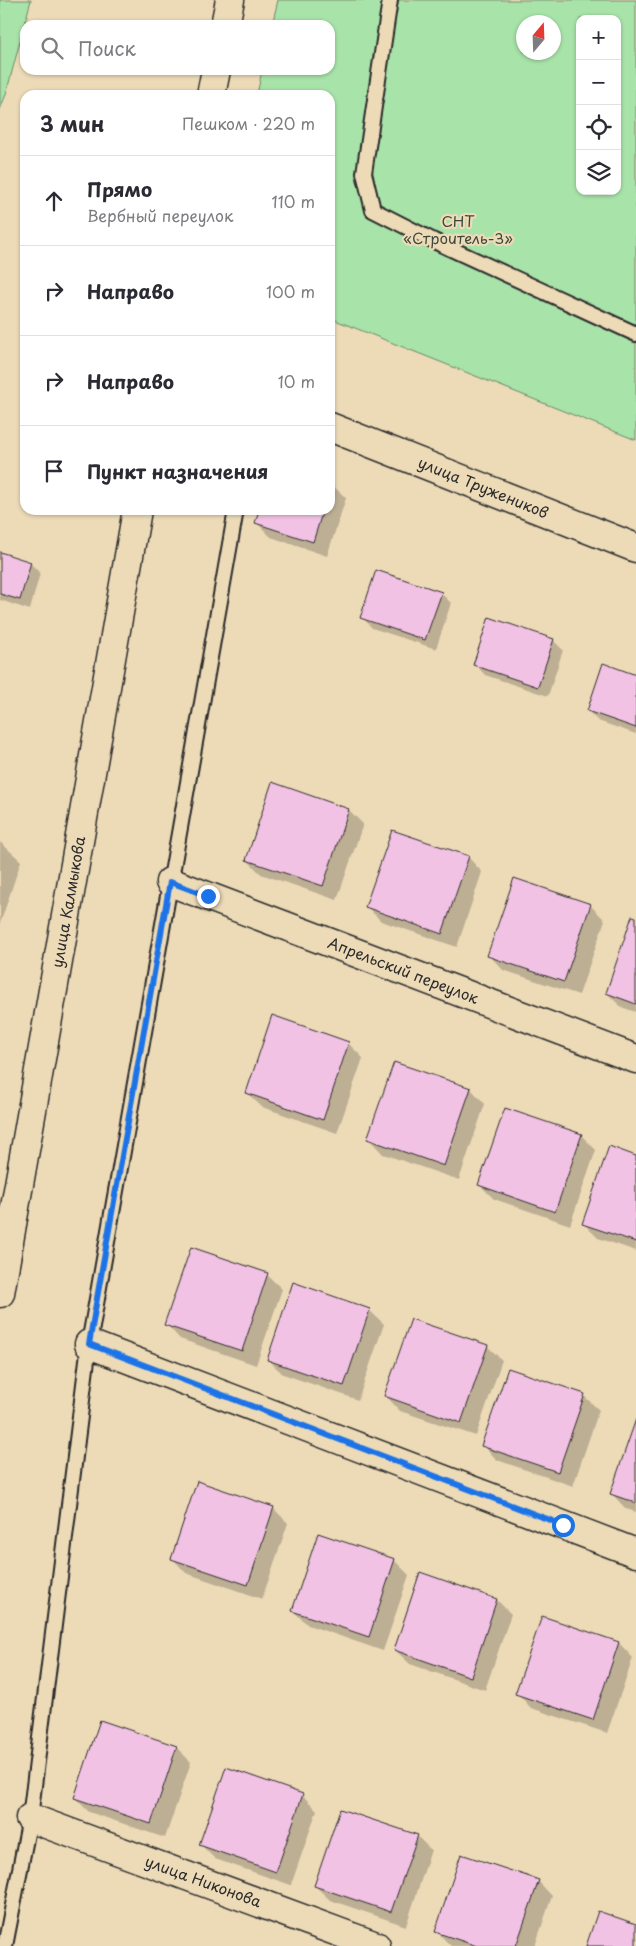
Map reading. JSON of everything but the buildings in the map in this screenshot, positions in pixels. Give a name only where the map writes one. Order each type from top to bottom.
[{"type":"street","points":[[226,20],[230,0]]},
{"type":"street","points":[[212,90],[215,75]]},
{"type":"street","name":"улица Тружеников","points":[[335,429],[636,548]]},
{"type":"street","name":"улица Калмыкова","points":[[0,1293],[136,515]]},
{"type":"street","name":"Апрельский переулок","points":[[170,882],[636,1059]]},
{"type":"street","points":[[89,1344],[636,1553]]},
{"type":"street","name":"улица Никонова","points":[[30,1818],[376,1946]]},
{"type":"lane","points":[[390,0],[364,173],[373,210],[434,241],[636,334]]},
{"type":"lane","points":[[5,1946],[30,1818],[89,1344],[235,515]]},
{"type":"green space","points":[[0,0],[31,0],[26,20],[20,20],[20,41],[0,110]]},
{"type":"green space","name":"СНТ «Строитель-3»","points":[[278,0],[636,0],[636,440],[335,320],[335,90],[258,90],[261,75],[335,75],[335,20],[273,20]]},
{"type":"route","points":[[208,896],[170,882],[89,1344],[563,1525]]}]
